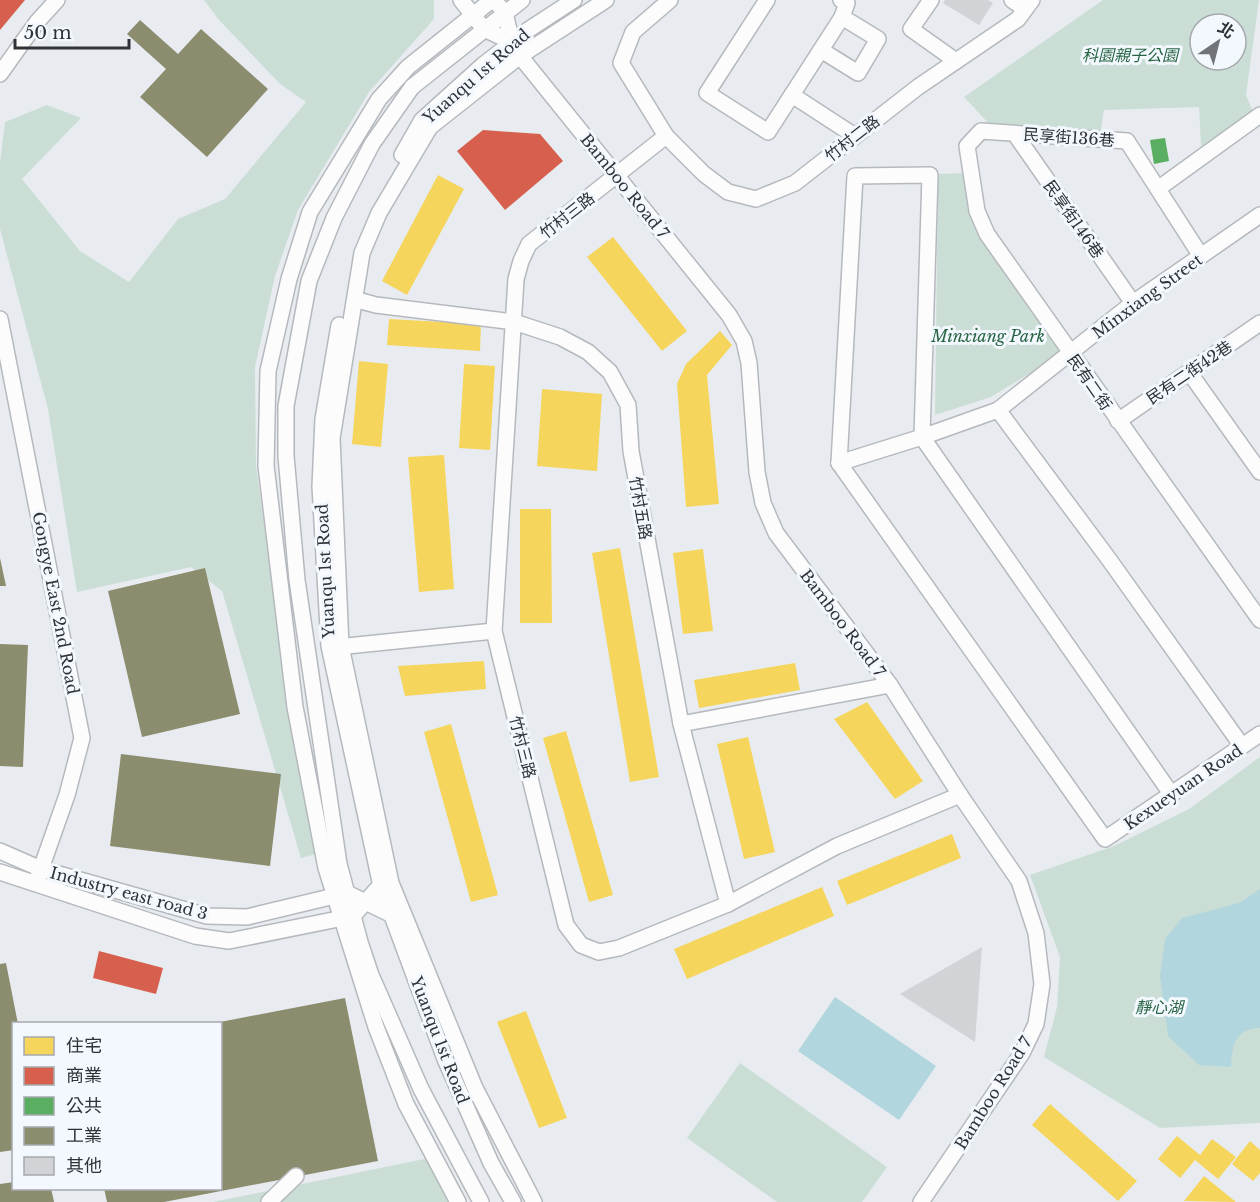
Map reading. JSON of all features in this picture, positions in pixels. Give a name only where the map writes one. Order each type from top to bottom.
[{"type":"street","points":[[0,74],[37,22],[57,0]]},
{"type":"street","points":[[461,0],[484,29],[512,42]]},
{"type":"street","points":[[493,0],[505,13]]},
{"type":"street","name":"Yuanqu 1st Road","points":[[341,895],[326,868],[295,707],[266,466],[268,371],[289,279],[310,212],[379,99],[408,67],[493,0]]},
{"type":"street","name":"Yuanqu 1st Road","points":[[458,1202],[405,1104],[376,1027],[341,895],[339,864],[297,580],[286,456],[286,406],[309,281],[334,218],[372,144],[412,87],[522,0]]},
{"type":"street","name":"Yuanqu 1st Road","points":[[385,879],[328,646],[320,486],[323,419],[344,296],[369,213],[422,120],[512,42],[574,0]]},
{"type":"street","points":[[534,1202],[475,1088],[398,914],[385,879],[340,646],[332,438],[362,253],[379,213],[430,128],[520,56],[606,0]]},
{"type":"street","name":"竹村二路","points":[[670,0],[633,32],[621,63],[666,136],[704,174],[728,192],[756,199],[795,183],[918,87],[1018,19],[1029,5]]},
{"type":"street","points":[[767,0],[708,93],[768,132],[820,50],[845,5],[878,39],[858,73],[820,50]]},
{"type":"street","points":[[931,0],[911,29],[956,61]]},
{"type":"street","points":[[1012,0],[1029,5]]},
{"type":"street","name":"Bamboo Road 7","points":[[505,13],[512,42],[520,56],[729,315],[744,341],[749,363],[757,472],[763,503],[776,533],[890,685],[960,795],[1019,881],[1032,917],[1040,955],[1042,984],[1036,1024],[1022,1053],[921,1202]]},
{"type":"street","points":[[792,94],[855,136]]},
{"type":"street","points":[[1159,189],[1260,115]]},
{"type":"street","name":"民享街136巷","points":[[981,132],[1127,141],[1201,256]]},
{"type":"street","name":"民有二街","points":[[981,132],[967,146],[977,211],[987,234],[1260,620]]},
{"type":"street","name":"民享街146巷","points":[[1015,134],[1133,303]]},
{"type":"street","name":"竹村三路","points":[[666,136],[529,244],[520,261],[516,279],[494,631],[566,925],[581,945],[599,952],[619,948],[728,904],[837,846],[960,795]]},
{"type":"street","points":[[839,463],[855,176],[930,175],[922,437],[1172,795]]},
{"type":"street","name":"Minxiang Street","points":[[839,463],[998,410],[1133,303],[1260,215]]},
{"type":"street","name":"竹村五路","points":[[361,301],[376,305],[514,322],[560,337],[588,351],[610,372],[628,405],[631,451],[681,724],[728,904]]},
{"type":"street","name":"Gongye East 2nd Road","points":[[0,319],[82,738],[67,795],[38,876]]},
{"type":"street","name":"民有二街42巷","points":[[1118,421],[1260,323]]},
{"type":"street","points":[[1189,372],[1260,472]]},
{"type":"street","points":[[998,410],[1108,558],[1242,746]]},
{"type":"street","name":"Kexueyuan Road","points":[[839,463],[1105,839],[1260,734]]},
{"type":"street","points":[[347,646],[494,631]]},
{"type":"street","points":[[681,724],[890,685]]},
{"type":"street","name":"Industry east road 3","points":[[0,850],[38,876],[195,936],[230,941],[347,917]]},
{"type":"street","points":[[0,872],[38,876]]},
{"type":"street","name":"Industry east road 3","points":[[38,876],[207,916],[242,916],[341,895]]},
{"type":"street","points":[[347,917],[366,903],[385,879]]},
{"type":"street","points":[[341,895],[398,914]]},
{"type":"street","name":"Yuanqu 1st Road","points":[[398,914],[445,1059],[491,1163],[513,1202]]},
{"type":"street","points":[[242,916],[249,937]]},
{"type":"street","name":"Yuanqu 1st Road","points":[[347,917],[421,1089],[481,1202]]},
{"type":"street","points":[[269,1202],[296,1176]]},
{"type":"green space","points":[[204,0],[434,0],[434,19],[369,92],[298,210],[275,276],[255,367],[256,466],[290,708],[320,853],[301,858],[222,591],[191,567],[77,592],[48,409],[0,229],[0,163],[5,122],[47,105],[81,118],[22,179],[80,251],[129,282],[178,219],[225,199],[306,102],[280,84],[219,20]]},
{"type":"green space","name":"科園親子公園","points":[[1103,0],[1259,0],[1246,95],[1254,114],[1201,146],[1199,107],[1104,110],[1100,135],[992,127],[964,97]]},
{"type":"green space","name":"Minxiang Park","points":[[962,173],[971,207],[1063,353],[991,397],[935,415],[938,174]]},
{"type":"green space","name":"靜心湖","points":[[1260,757],[1260,1123],[1160,1128],[1044,1057],[1057,1007],[1060,957],[1030,875],[1114,846],[1189,809]]},
{"type":"green space","points":[[740,1063],[887,1167],[862,1202],[777,1202],[687,1138]]},
{"type":"green space","points":[[434,1157],[458,1202],[213,1202]]},
{"type":"water","points":[[1260,889],[1260,1028],[1245,1032],[1236,1040],[1231,1067],[1199,1065],[1168,1036],[1160,976],[1165,939],[1182,918],[1239,903]]},
{"type":"water","points":[[835,997],[936,1066],[899,1120],[798,1051]]},
{"type":"building: 住宅","points":[[438,175],[464,189],[407,295],[382,281]]},
{"type":"building: 住宅","points":[[613,237],[687,331],[662,351],[587,257]]},
{"type":"building: 住宅","points":[[389,319],[481,324],[480,351],[387,345]]},
{"type":"building: 住宅","points":[[720,331],[732,345],[707,375],[719,504],[686,507],[677,384],[686,364]]},
{"type":"building: 住宅","points":[[359,361],[388,364],[381,447],[352,444]]},
{"type":"building: 住宅","points":[[464,364],[495,366],[490,450],[459,448]]},
{"type":"building: 住宅","points":[[542,389],[602,394],[597,471],[537,466]]},
{"type":"building: 住宅","points":[[444,455],[454,589],[419,592],[408,457]]},
{"type":"building: 住宅","points":[[520,509],[551,509],[552,623],[520,623]]},
{"type":"building: 住宅","points":[[620,548],[659,777],[630,782],[592,553]]},
{"type":"building: 住宅","points":[[703,549],[713,631],[683,634],[673,553]]},
{"type":"building: 住宅","points":[[484,661],[486,689],[405,696],[398,666]]},
{"type":"building: 住宅","points":[[795,663],[800,690],[699,708],[694,680]]},
{"type":"building: 住宅","points":[[867,702],[923,781],[895,799],[834,719]]},
{"type":"building: 住宅","points":[[451,724],[498,895],[471,902],[424,732]]},
{"type":"building: 住宅","points":[[566,731],[613,895],[589,902],[543,738]]},
{"type":"building: 住宅","points":[[748,737],[775,852],[744,859],[717,744]]},
{"type":"building: 住宅","points":[[952,834],[961,858],[847,905],[837,881]]},
{"type":"building: 住宅","points":[[822,887],[834,916],[687,979],[674,949]]},
{"type":"building: 住宅","points":[[526,1011],[567,1118],[539,1128],[497,1022]]},
{"type":"building: 住宅","points":[[1050,1104],[1137,1181],[1118,1201],[1032,1125]]},
{"type":"building: 住宅","points":[[1177,1136],[1200,1155],[1212,1139],[1236,1157],[1218,1179],[1195,1160],[1180,1178],[1158,1159]]},
{"type":"building: 住宅","points":[[1250,1141],[1260,1150],[1260,1173],[1253,1181],[1232,1164]]},
{"type":"building: 住宅","points":[[1204,1176],[1236,1202],[1184,1201]]},
{"type":"building: 商業","points":[[0,0],[25,0],[0,30]]},
{"type":"building: 商業","points":[[483,130],[540,134],[563,161],[505,210],[457,151]]},
{"type":"building: 商業","points":[[99,951],[163,968],[156,994],[93,978]]},
{"type":"building: 公共","points":[[1165,138],[1169,161],[1154,164],[1150,140]]},
{"type":"building: 工業","points":[[140,20],[178,54],[201,29],[268,89],[207,157],[140,97],[166,69],[127,34]]},
{"type":"building: 工業","points":[[0,558],[6,586],[0,586]]},
{"type":"building: 工業","points":[[205,568],[240,714],[142,737],[108,591]]},
{"type":"building: 工業","points":[[0,644],[28,645],[23,767],[0,766]]},
{"type":"building: 工業","points":[[121,754],[281,774],[270,866],[110,846]]},
{"type":"building: 工業","points":[[6,963],[18,1022],[12,1022],[12,1150],[0,1152],[0,964]]},
{"type":"building: 工業","points":[[345,998],[378,1161],[164,1202],[107,1202],[104,1190],[222,1190],[222,1022],[220,1022]]},
{"type":"building: 工業","points":[[12,1182],[12,1190],[51,1190],[54,1202],[0,1202],[0,1184]]},
{"type":"building: 其他","points":[[945,0],[988,0],[993,3],[979,25],[943,3]]},
{"type":"building: 其他","points":[[982,947],[975,1042],[900,994]]}]
